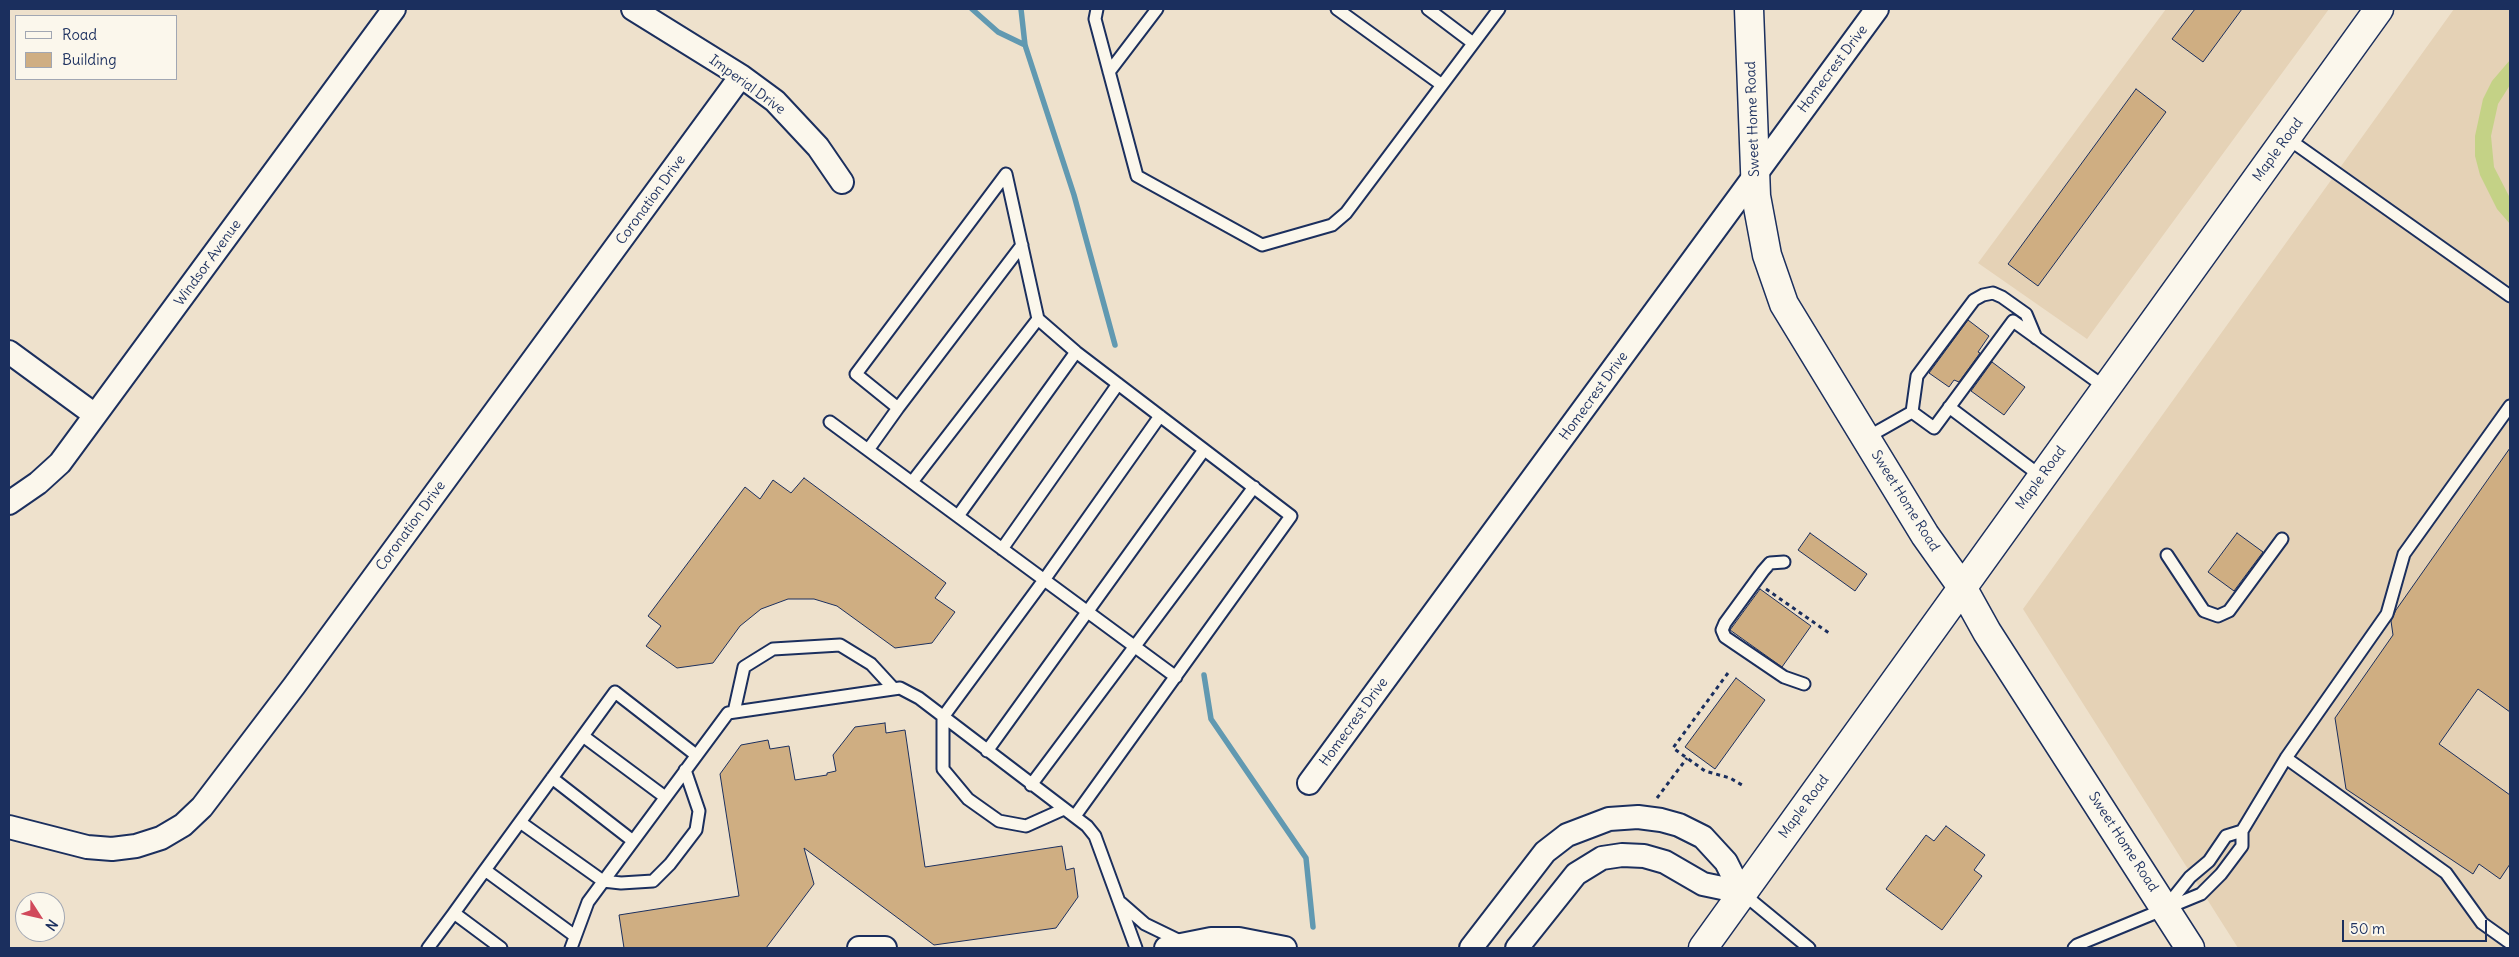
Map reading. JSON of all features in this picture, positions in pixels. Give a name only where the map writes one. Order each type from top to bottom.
[{"type":"main road","name":"Sweet Home Road","points":[[1749,9],[1756,196],[1767,255],[1784,304],[1932,545],[1962,587],[1987,632],[2190,948]]},
{"type":"main road","name":"Maple Road","points":[[1703,948],[2380,9]]},
{"type":"street","name":"Windsor Avenue","points":[[9,503],[38,483],[60,462],[394,9]]},
{"type":"street","name":"Imperial Drive","points":[[633,9],[741,76],[775,101],[798,123],[818,147],[842,182]]},
{"type":"street","name":"Homecrest Drive","points":[[1309,783],[1877,9]]},
{"type":"street","name":"Coronation Drive","points":[[9,827],[87,847],[112,849],[136,846],[161,838],[183,825],[202,807],[741,76]]},
{"type":"street","points":[[9,352],[95,415]]},
{"type":"street","points":[[1471,948],[1545,852],[1567,835],[1609,819],[1638,817],[1661,820],[1679,825],[1703,837],[1726,862],[1742,892]]},
{"type":"street","points":[[1517,948],[1576,874],[1602,858],[1622,855],[1644,856],[1665,862],[1702,884],[1742,892]]},
{"type":"street","points":[[1166,948],[1194,943],[1240,939],[1285,948]]},
{"type":"street","points":[[859,948],[886,948]]},
{"type":"lane","points":[[1097,9],[1095,19],[1137,176],[1262,245],[1332,226],[1346,213],[1499,9]]},
{"type":"lane","points":[[1109,72],[1157,9]]},
{"type":"lane","points":[[1337,9],[1442,84]]},
{"type":"lane","points":[[1428,9],[1473,43]]},
{"type":"lane","points":[[2287,138],[2510,296]]},
{"type":"lane","points":[[898,408],[856,374],[1006,174],[1038,319],[1076,352],[1291,516],[1075,816]]},
{"type":"lane","points":[[868,450],[1022,245]]},
{"type":"lane","points":[[1912,412],[1917,376],[1974,300],[1983,295],[1993,293],[2002,297],[2026,314],[2036,338]]},
{"type":"lane","points":[[912,482],[1038,319]]},
{"type":"lane","points":[[1912,412],[1934,428],[2013,321],[2106,388]]},
{"type":"lane","points":[[958,516],[1076,352]]},
{"type":"lane","points":[[1002,549],[1118,384]]},
{"type":"lane","points":[[2074,948],[2077,945],[2201,894],[2221,874],[2242,846],[2242,832],[2286,758],[2387,614],[2404,554],[2510,406]]},
{"type":"lane","points":[[1949,407],[2042,476]]},
{"type":"lane","points":[[1866,439],[1912,412]]},
{"type":"lane","points":[[1064,810],[1026,826],[999,821],[968,799],[943,769],[943,717],[1044,580],[1160,416]]},
{"type":"lane","points":[[830,422],[1176,677]]},
{"type":"lane","points":[[987,751],[1204,450]]},
{"type":"lane","points":[[1032,785],[1254,487]]},
{"type":"lane","points":[[2167,555],[2204,611],[2218,616],[2229,611],[2282,539]]},
{"type":"lane","points":[[1784,562],[1770,563],[1762,571],[1722,630],[1725,636],[1784,677],[1804,684]]},
{"type":"lane","points":[[734,712],[744,667],[772,649],[840,644],[871,664],[894,689]]},
{"type":"lane","points":[[571,948],[588,902],[728,713],[900,688],[919,698],[1064,810],[1075,816],[1095,836],[1136,948]]},
{"type":"lane","points":[[428,948],[615,692],[696,754]]},
{"type":"lane","points":[[583,736],[665,797]]},
{"type":"lane","points":[[2286,758],[2446,873],[2482,923],[2510,943]]},
{"type":"lane","points":[[520,822],[603,881],[621,883],[653,881],[670,864],[696,830],[699,811],[685,770]]},
{"type":"lane","points":[[552,778],[633,841]]},
{"type":"lane","points":[[2165,908],[2190,877],[2209,861],[2226,836],[2242,832]]},
{"type":"lane","points":[[485,870],[575,936]]},
{"type":"lane","points":[[1742,892],[1810,948]]},
{"type":"lane","points":[[1119,901],[1145,924],[1178,940],[1194,943]]},
{"type":"lane","points":[[454,913],[501,948]]},
{"type":"path","points":[[1762,586],[1791,609],[1829,633]]},
{"type":"path","points":[[1728,673],[1673,748],[1705,771],[1730,778],[1742,785]]},
{"type":"path","points":[[1657,798],[1687,758]]},
{"type":"shaded area","points":[[2166,9],[2329,9],[2087,339],[1978,263]]},
{"type":"shaded area","points":[[2454,9],[2510,9],[2510,948],[2238,948],[2023,609]]},
{"type":"green space","points":[[2510,60],[2510,85],[2498,104],[2491,136],[2494,167],[2510,198],[2510,224],[2497,209],[2480,175],[2475,156],[2475,136],[2483,99],[2492,81]]},
{"type":"building","points":[[2195,9],[2242,9],[2203,62],[2172,39]]},
{"type":"building","points":[[2136,89],[2166,112],[2038,286],[2008,264]]},
{"type":"building","points":[[1968,320],[1989,336],[1978,352],[1980,353],[1959,382],[1954,380],[1949,387],[1929,373]]},
{"type":"building","points":[[1992,362],[2025,387],[2004,415],[1971,391]]},
{"type":"building","points":[[2510,448],[2510,712],[2478,689],[2439,744],[2510,795],[2510,864],[2500,879],[2479,864],[2473,874],[2346,789],[2335,718],[2393,635],[2391,621],[2396,610]]},
{"type":"building","points":[[804,478],[946,583],[935,598],[955,612],[932,643],[895,648],[837,606],[814,599],[788,599],[761,609],[740,626],[713,663],[677,668],[646,646],[661,626],[648,616],[745,487],[760,499],[773,480],[791,493]]},
{"type":"building","points":[[1810,533],[1867,574],[1855,591],[1798,550]]},
{"type":"building","points":[[2237,533],[2263,552],[2234,591],[2208,572]]},
{"type":"building","points":[[1760,589],[1811,626],[1782,667],[1730,630]]},
{"type":"building","points":[[1736,678],[1765,700],[1715,769],[1685,747]]},
{"type":"building","points":[[885,723],[886,733],[905,730],[925,867],[1062,846],[1066,870],[1074,868],[1078,897],[1056,928],[934,945],[804,848],[814,884],[766,948],[624,948],[619,915],[739,896],[720,774],[741,745],[768,740],[770,749],[789,746],[795,780],[827,775],[827,773],[836,771],[833,755],[855,727]]},
{"type":"building","points":[[1946,826],[1985,855],[1974,870],[1982,876],[1942,930],[1886,889],[1926,835],[1934,841]]},
{"type":"waterway","points":[[972,9],[998,32],[1025,45]]},
{"type":"waterway","points":[[1021,9],[1025,45],[1074,195],[1115,345]]},
{"type":"waterway","points":[[1204,675],[1211,719],[1306,858],[1313,927]]}]
